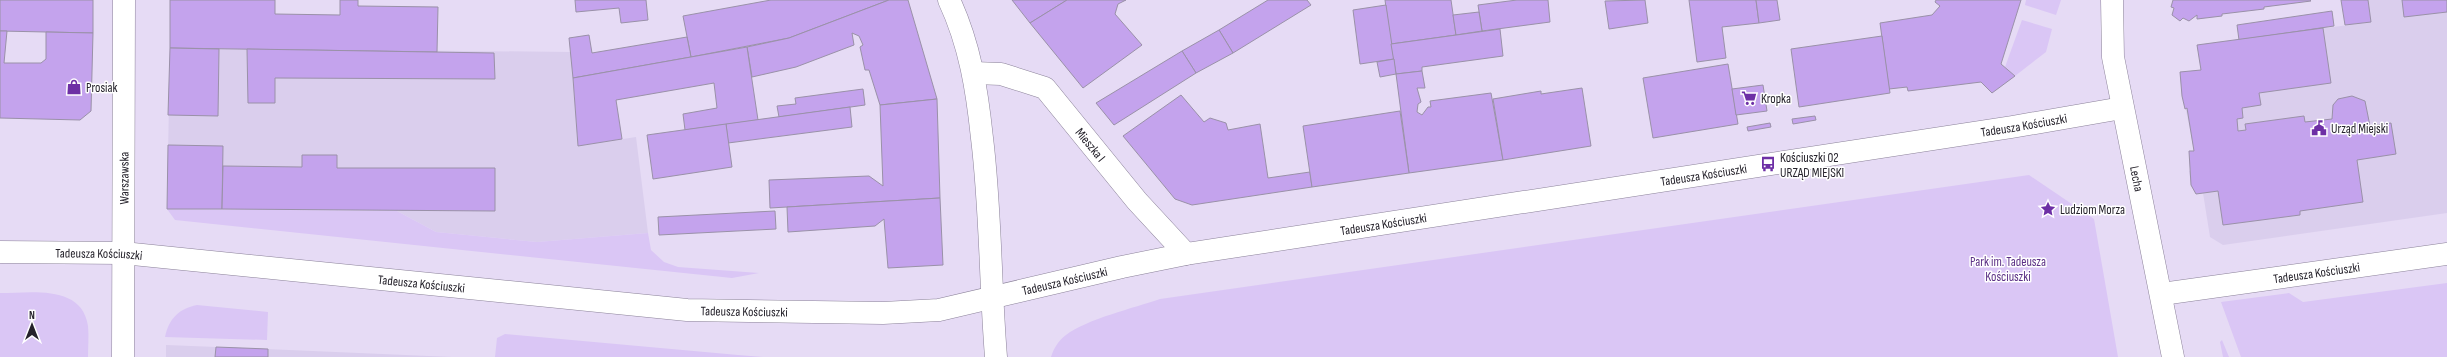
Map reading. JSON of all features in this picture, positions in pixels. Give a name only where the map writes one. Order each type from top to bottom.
[{"type":"street","name":"Warszawska","points":[[123,357],[124,0]]},
{"type":"street","points":[[949,0],[967,46],[974,73],[989,197],[991,299],[996,357]]},
{"type":"street","name":"Lecha","points":[[2112,0],[2113,57],[2122,108],[2162,294],[2173,357]]},
{"type":"street","name":"Mieszka I","points":[[974,73],[1001,74],[1045,88],[1137,201],[1186,254]]},
{"type":"street","name":"Tadeusza Kościuszki","points":[[0,252],[123,253],[687,310],[883,313],[939,310],[991,299],[1066,279],[1186,254],[2012,127],[2122,108]]},
{"type":"street","name":"Tadeusza Kościuszki","points":[[2162,294],[2447,254]]},
{"type":"shaded area","points":[[2368,0],[2447,0],[2447,213],[2223,245],[2210,237],[2203,193],[2196,194],[2191,185],[2189,171],[2192,170],[2194,151],[2181,85],[2180,72],[2201,70],[2197,45],[2371,22]]},
{"type":"shaded area","points":[[170,48],[571,52],[578,146],[636,137],[648,233],[537,242],[436,232],[397,211],[167,209]]},
{"type":"shaded area","points":[[166,345],[216,347],[452,357],[166,357]]},
{"type":"green space","points":[[2026,0],[2061,0],[2056,15],[2025,5]]},
{"type":"green space","points":[[2022,20],[2052,29],[2046,52],[2015,76],[2005,67]]},
{"type":"green space","name":"Park im. Tadeusza Kościuszki","points":[[2029,175],[2094,219],[2118,357],[1051,357],[1061,340],[1075,329],[1111,314],[1160,299]]},
{"type":"green space","points":[[167,209],[397,211],[436,232],[537,242],[648,233],[651,250],[664,262],[678,267],[759,273],[732,278],[175,220]]},
{"type":"green space","points":[[2447,283],[2447,357],[2241,357],[2221,302],[2289,293],[2303,302]]},
{"type":"green space","points":[[40,292],[66,297],[76,303],[84,313],[88,326],[88,357],[0,357],[0,293]]},
{"type":"green space","points":[[197,305],[268,312],[267,340],[165,337],[169,325],[176,315],[185,309]]},
{"type":"green space","points":[[505,334],[763,357],[495,357],[497,338]]},
{"type":"green space","points":[[2222,340],[2229,357],[2223,357],[2220,342]]},
{"type":"building","points":[[0,0],[93,0],[93,33],[0,31]]},
{"type":"building","points":[[170,0],[275,0],[275,14],[340,15],[340,0],[358,0],[358,6],[438,7],[437,52],[170,48]]},
{"type":"building","points":[[575,0],[646,0],[648,20],[621,23],[619,8],[576,12]]},
{"type":"building","points":[[771,0],[889,0],[789,38],[691,57],[683,16]]},
{"type":"building","points":[[889,0],[908,0],[937,99],[880,105],[869,70],[865,70],[860,47],[863,45],[859,36],[852,33],[854,45],[796,67],[752,77],[747,47],[789,38]]},
{"type":"building","points":[[1012,0],[1067,0],[1030,23]]},
{"type":"building","points":[[1067,0],[1126,0],[1118,4],[1115,14],[1142,45],[1083,88],[1030,23]]},
{"type":"building","points":[[1268,0],[1307,0],[1311,5],[1233,53],[1219,30]]},
{"type":"building","points":[[1385,0],[1451,0],[1456,35],[1391,44]]},
{"type":"building","points":[[1517,0],[1548,0],[1550,22],[1482,31],[1478,5]]},
{"type":"building","points":[[1645,0],[1648,23],[1609,29],[1605,1]]},
{"type":"building","points":[[1689,0],[1756,0],[1759,23],[1722,27],[1726,58],[1697,62]]},
{"type":"building","points":[[1756,0],[1777,0],[1780,20],[1759,23]]},
{"type":"building","points":[[1936,0],[2021,0],[2001,64],[2015,76],[1992,93],[1981,82],[1908,91],[1907,87],[1889,89],[1880,23],[1932,15],[1940,6],[1935,2]]},
{"type":"building","points":[[2173,0],[2311,1],[2222,14],[2222,16],[2197,19],[2197,15],[2189,21],[2183,18],[2180,21],[2172,15],[2174,8],[2171,7]]},
{"type":"building","points":[[2341,0],[2368,0],[2371,22],[2345,25]]},
{"type":"building","points":[[2402,0],[2447,0],[2447,12],[2404,17]]},
{"type":"building","points":[[1386,5],[1394,59],[1360,64],[1353,10]]},
{"type":"building","points":[[2332,11],[2334,26],[2239,40],[2237,25]]},
{"type":"building","points":[[1479,12],[1482,31],[1456,35],[1453,15]]},
{"type":"building","name":"Urząd Miejski","points":[[2323,28],[2331,83],[2259,93],[2261,105],[2242,108],[2243,118],[2237,119],[2238,131],[2246,130],[2245,124],[2304,116],[2305,122],[2332,119],[2333,105],[2338,99],[2352,96],[2365,101],[2370,126],[2391,123],[2396,154],[2357,160],[2363,202],[2300,211],[2300,215],[2223,225],[2218,191],[2196,194],[2191,185],[2189,151],[2194,151],[2187,108],[2185,109],[2182,96],[2180,72],[2201,70],[2197,45]]},
{"type":"building","points":[[1500,29],[1503,56],[1422,67],[1422,71],[1396,74],[1391,44]]},
{"type":"building","points":[[1219,30],[1233,53],[1196,73],[1182,51]]},
{"type":"building","points":[[0,31],[7,31],[4,63],[41,63],[46,59],[46,32],[93,33],[91,111],[80,120],[0,118]]},
{"type":"building","points":[[589,35],[592,53],[687,37],[691,57],[573,78],[569,38]]},
{"type":"building","points":[[1882,36],[1890,93],[1799,107],[1791,49]]},
{"type":"building","points":[[747,47],[758,120],[685,130],[683,114],[717,108],[714,83],[616,100],[622,139],[578,146],[573,78]]},
{"type":"building","points":[[170,48],[219,49],[218,116],[168,115]]},
{"type":"building","points":[[247,49],[494,53],[495,79],[275,78],[275,103],[248,103]]},
{"type":"building","points":[[1182,51],[1196,73],[1114,125],[1096,103]]},
{"type":"building","points":[[1394,59],[1396,74],[1380,77],[1377,62]]},
{"type":"building","points":[[1728,64],[1738,124],[1653,138],[1643,78]]},
{"type":"building","points":[[1422,71],[1425,88],[1417,88],[1421,102],[1418,104],[1417,112],[1422,115],[1428,107],[1431,107],[1430,101],[1491,93],[1503,160],[1409,173],[1396,74]]},
{"type":"building","points":[[1763,85],[1767,111],[1736,115],[1732,89]]},
{"type":"building","points":[[1582,88],[1591,146],[1503,160],[1493,99],[1541,91],[1541,94]]},
{"type":"building","points":[[863,89],[865,105],[779,117],[777,106],[796,104],[795,98]]},
{"type":"building","points":[[1181,95],[1204,122],[1210,118],[1226,123],[1228,130],[1260,124],[1268,178],[1310,172],[1312,187],[1192,205],[1175,199],[1123,136]]},
{"type":"building","points":[[937,99],[940,198],[770,208],[769,180],[869,176],[883,186],[880,105]]},
{"type":"building","points":[[850,107],[852,127],[728,143],[726,124]]},
{"type":"building","points":[[1400,111],[1409,173],[1312,187],[1303,126]]},
{"type":"building","points":[[1815,116],[1816,120],[1793,124],[1792,119]]},
{"type":"building","points":[[1770,123],[1771,127],[1748,131],[1747,127]]},
{"type":"building","points":[[726,124],[732,167],[653,179],[647,135]]},
{"type":"building","points":[[168,145],[223,146],[222,209],[167,209]]},
{"type":"building","points":[[302,155],[337,155],[337,168],[495,168],[495,211],[222,209],[223,166],[302,167]]},
{"type":"building","points":[[940,198],[943,265],[888,268],[884,219],[875,226],[788,232],[787,207]]},
{"type":"building","points":[[775,211],[776,229],[659,235],[658,217]]},
{"type":"building","points":[[216,347],[268,349],[268,357],[215,357]]},
{"type":"place","name":"Prosiak","points":[[74,87]]},
{"type":"place","name":"Kropka","points":[[1749,98]]},
{"type":"place","name":"Urząd Miejski","points":[[2319,128]]},
{"type":"place","name":"Kościuszki 02 URZĄD MIEJSKI","points":[[1768,164]]},
{"type":"place","name":"Ludziom Morza","points":[[2048,209]]}]
